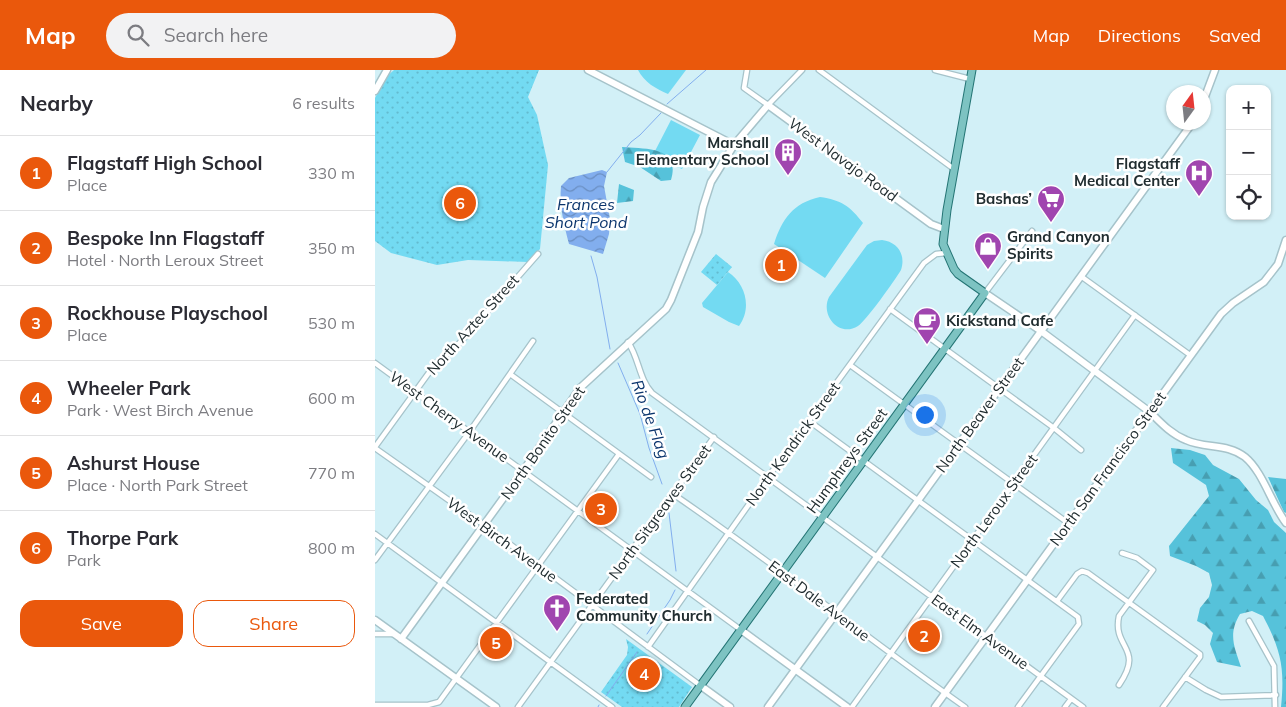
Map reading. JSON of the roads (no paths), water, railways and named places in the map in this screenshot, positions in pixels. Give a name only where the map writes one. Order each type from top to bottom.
[{"type":"main road","points":[[972,70],[943,244],[946,254],[958,274],[985,293]]},
{"type":"main road","name":"Humphreys Street","points":[[685,707],[985,293]]},
{"type":"street","points":[[375,91],[387,70]]},
{"type":"street","points":[[588,70],[597,72],[734,145]]},
{"type":"street","name":"West Navajo Road","points":[[747,70],[744,88],[931,224],[944,229]]},
{"type":"street","points":[[768,105],[803,70]]},
{"type":"street","points":[[819,70],[954,169]]},
{"type":"street","points":[[935,70],[970,79]]},
{"type":"street","points":[[1209,85],[1215,70]]},
{"type":"street","name":"North Bonito Street","points":[[401,639],[484,526],[580,388],[666,309],[698,232],[708,190],[734,145],[768,105]]},
{"type":"street","name":"North Beaver Street","points":[[769,707],[1187,130]]},
{"type":"street","name":"Humphreys Street","points":[[985,293],[1032,231]]},
{"type":"street","name":"North San Francisco Street","points":[[935,707],[1190,355],[1224,311],[1264,282],[1278,264],[1286,240]]},
{"type":"street","name":"North Aztec Street","points":[[375,448],[436,363],[456,347],[538,254]]},
{"type":"street","name":"North Kendrick Street","points":[[648,646],[924,263],[936,254],[946,254]]},
{"type":"street","points":[[1082,277],[1190,355]]},
{"type":"street","points":[[985,293],[1041,331],[1150,412],[1163,426],[1187,441],[1226,447],[1244,457],[1255,467],[1277,512],[1286,523]]},
{"type":"street","points":[[890,309],[1000,388],[1081,450]]},
{"type":"street","name":"North Leroux Street","points":[[853,707],[1135,315]]},
{"type":"street","points":[[375,560],[429,488],[533,341]]},
{"type":"street","name":"East Elm Avenue","points":[[628,342],[635,354],[646,387],[651,393],[1083,707]]},
{"type":"street","name":"West Cherry Avenue","points":[[375,363],[416,391],[741,630]]},
{"type":"street","points":[[850,364],[1068,523]]},
{"type":"street","points":[[510,374],[651,477]]},
{"type":"street","points":[[809,421],[1078,617],[1079,624],[1018,707]]},
{"type":"street","name":"North Sitgreaves Street","points":[[518,707],[714,437]]},
{"type":"street","name":"West Birch Avenue","points":[[375,448],[701,686]]},
{"type":"street","points":[[375,705],[428,705],[439,702],[455,677],[619,454]]},
{"type":"street","name":"East Dale Avenue","points":[[673,494],[965,707]]},
{"type":"street","points":[[375,534],[612,707]]},
{"type":"street","points":[[1119,685],[1127,674],[1130,662],[1128,650],[1120,636],[1117,624],[1119,616],[1153,570],[1137,558],[1123,553]]},
{"type":"street","points":[[1057,601],[1077,574],[1082,571],[1088,573],[1200,654],[1163,707]]},
{"type":"street","points":[[375,620],[496,707]]},
{"type":"street","points":[[1249,621],[1274,666],[1275,707]]},
{"type":"street","points":[[741,630],[847,707]]},
{"type":"street","points":[[375,634],[395,634]]},
{"type":"street","points":[[1185,677],[1221,697],[1276,695]]},
{"type":"street","points":[[701,686],[730,707]]},
{"type":"street","points":[[1065,707],[1071,699]]},
{"type":"water","name":"Frances Short Pond","points":[[602,170],[607,172],[604,186],[610,219],[609,234],[603,254],[569,244],[562,215],[561,200],[561,186],[569,178]]},
{"type":"waterway","name":"Rio de Flag","points":[[667,104],[706,70]]},
{"type":"waterway","name":"Rio de Flag","points":[[607,172],[631,142],[661,113]]},
{"type":"waterway","name":"Rio de Flag","points":[[591,256],[597,277],[610,349]]},
{"type":"waterway","name":"Rio de Flag","points":[[618,363],[640,414],[649,448],[662,484]]},
{"type":"waterway","name":"Rio de Flag","points":[[669,513],[676,571]]},
{"type":"waterway","name":"Rio de Flag","points":[[647,634],[675,590]]},
{"type":"waterway","name":"Rio de Flag","points":[[606,696],[637,652]]},
{"type":"place","name":"Marshall Elementary School","points":[[788,176]]},
{"type":"place","name":"Flagstaff Medical Center","points":[[1199,197]]},
{"type":"place","name":"Thorpe Park","points":[[460,203]]},
{"type":"place","name":"Bashas’","points":[[1051,223]]},
{"type":"place","name":"Flagstaff High School","points":[[781,265]]},
{"type":"place","name":"Grand Canyon Spirits","points":[[988,270]]},
{"type":"place","name":"Kickstand Cafe","points":[[927,345]]},
{"type":"place","name":"Rockhouse Playschool","points":[[601,509]]},
{"type":"place","name":"Federated Community Church","points":[[557,632]]},
{"type":"place","name":"Bespoke Inn Flagstaff","points":[[924,636]]},
{"type":"place","name":"Ashurst House","points":[[496,643]]},
{"type":"place","name":"Wheeler Park","points":[[644,674]]}]
